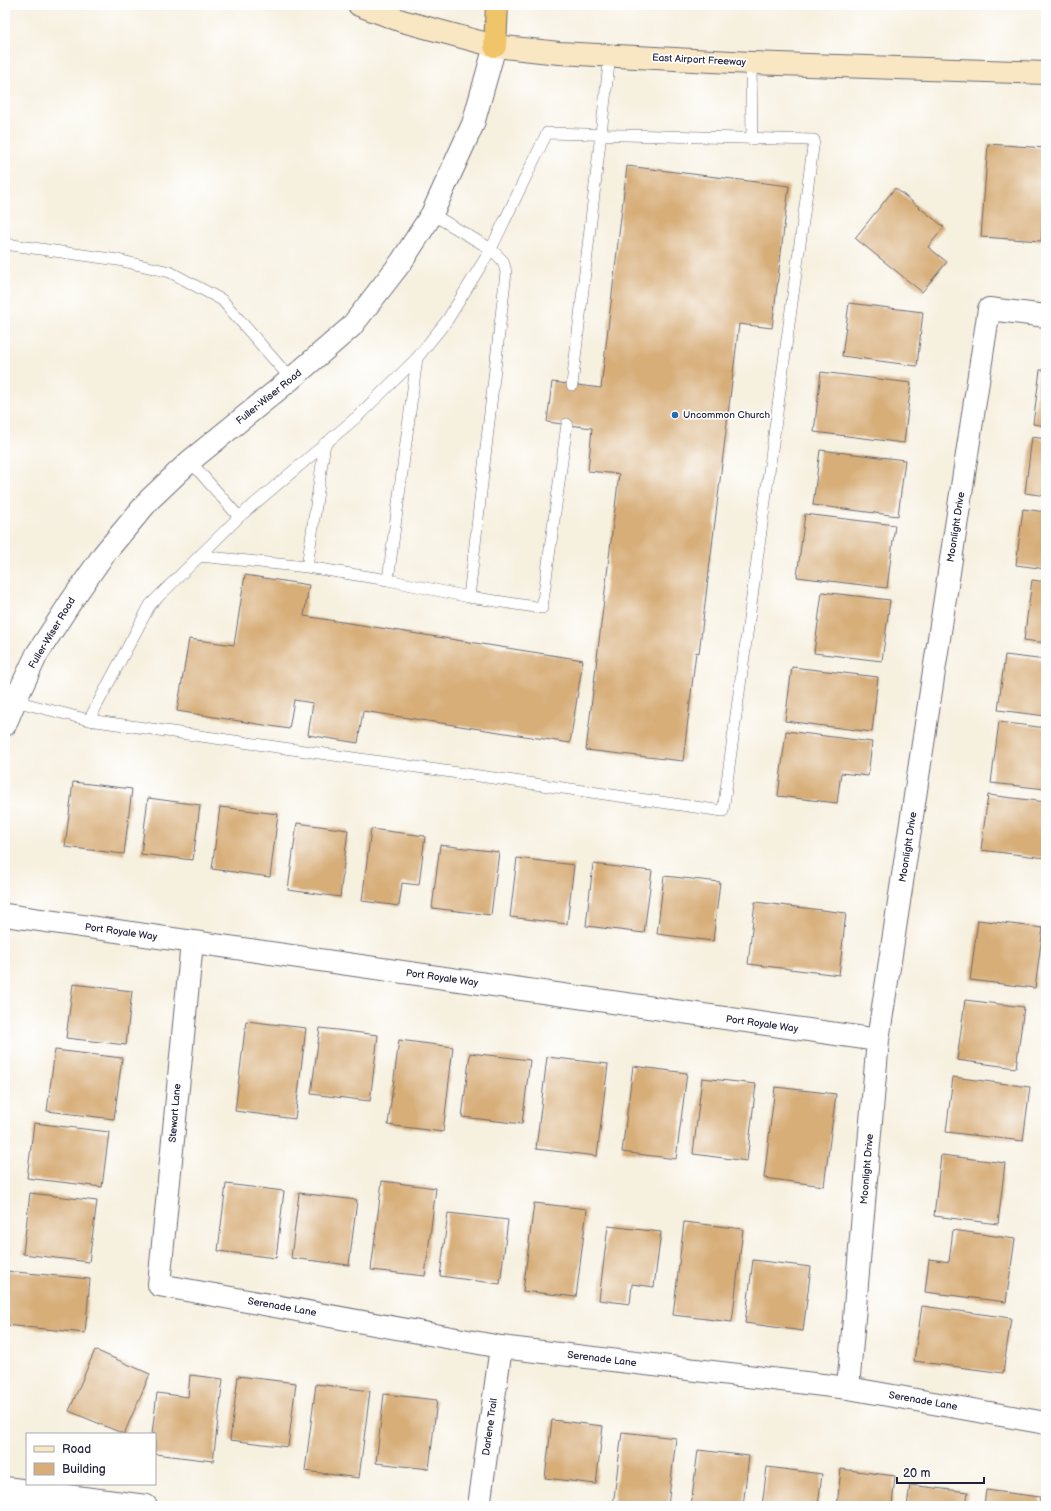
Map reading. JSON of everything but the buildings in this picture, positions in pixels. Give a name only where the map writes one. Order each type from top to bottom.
[{"type":"highway","points":[[495,46],[497,5]]},
{"type":"main road","name":"East Airport Freeway","points":[[359,5],[402,21],[495,46],[559,53],[751,63],[1046,73]]},
{"type":"street","name":"Fuller-Wiser Road","points":[[5,725],[37,654],[104,554],[150,499],[190,461],[291,379],[351,327],[402,261],[432,214],[473,124],[495,46]]},
{"type":"street","name":"Moonlight Drive","points":[[848,1388],[878,1040],[989,309],[1046,316]]},
{"type":"street","name":"Port Royale Way","points":[[5,915],[878,1040]]},
{"type":"street","name":"Stewart Lane","points":[[159,1285],[192,942]]},
{"type":"street","name":"Serenade Lane","points":[[159,1285],[501,1347],[848,1388],[1046,1423]]},
{"type":"street","name":"Darlene Trail","points":[[479,1506],[501,1347]]},
{"type":"street","points":[[5,1488],[146,1506]]},
{"type":"lane","points":[[572,385],[610,55]]},
{"type":"lane","points":[[751,63],[752,139]]},
{"type":"lane","points":[[15,701],[89,720],[723,811],[814,140],[547,133],[491,249],[448,319],[417,358],[358,416],[239,517],[150,605],[89,720]]},
{"type":"lane","points":[[432,214],[491,249],[503,260],[506,272],[469,597]]},
{"type":"lane","points":[[5,244],[118,260],[170,272],[222,300],[291,379]]},
{"type":"lane","points":[[388,580],[417,358]]},
{"type":"lane","points":[[199,556],[307,567],[388,580],[469,597],[542,608],[567,424]]},
{"type":"lane","points":[[307,567],[325,443]]},
{"type":"lane","points":[[190,461],[239,517]]},
{"type":"place","name":"Uncommon Church","points":[[675,415]]}]
